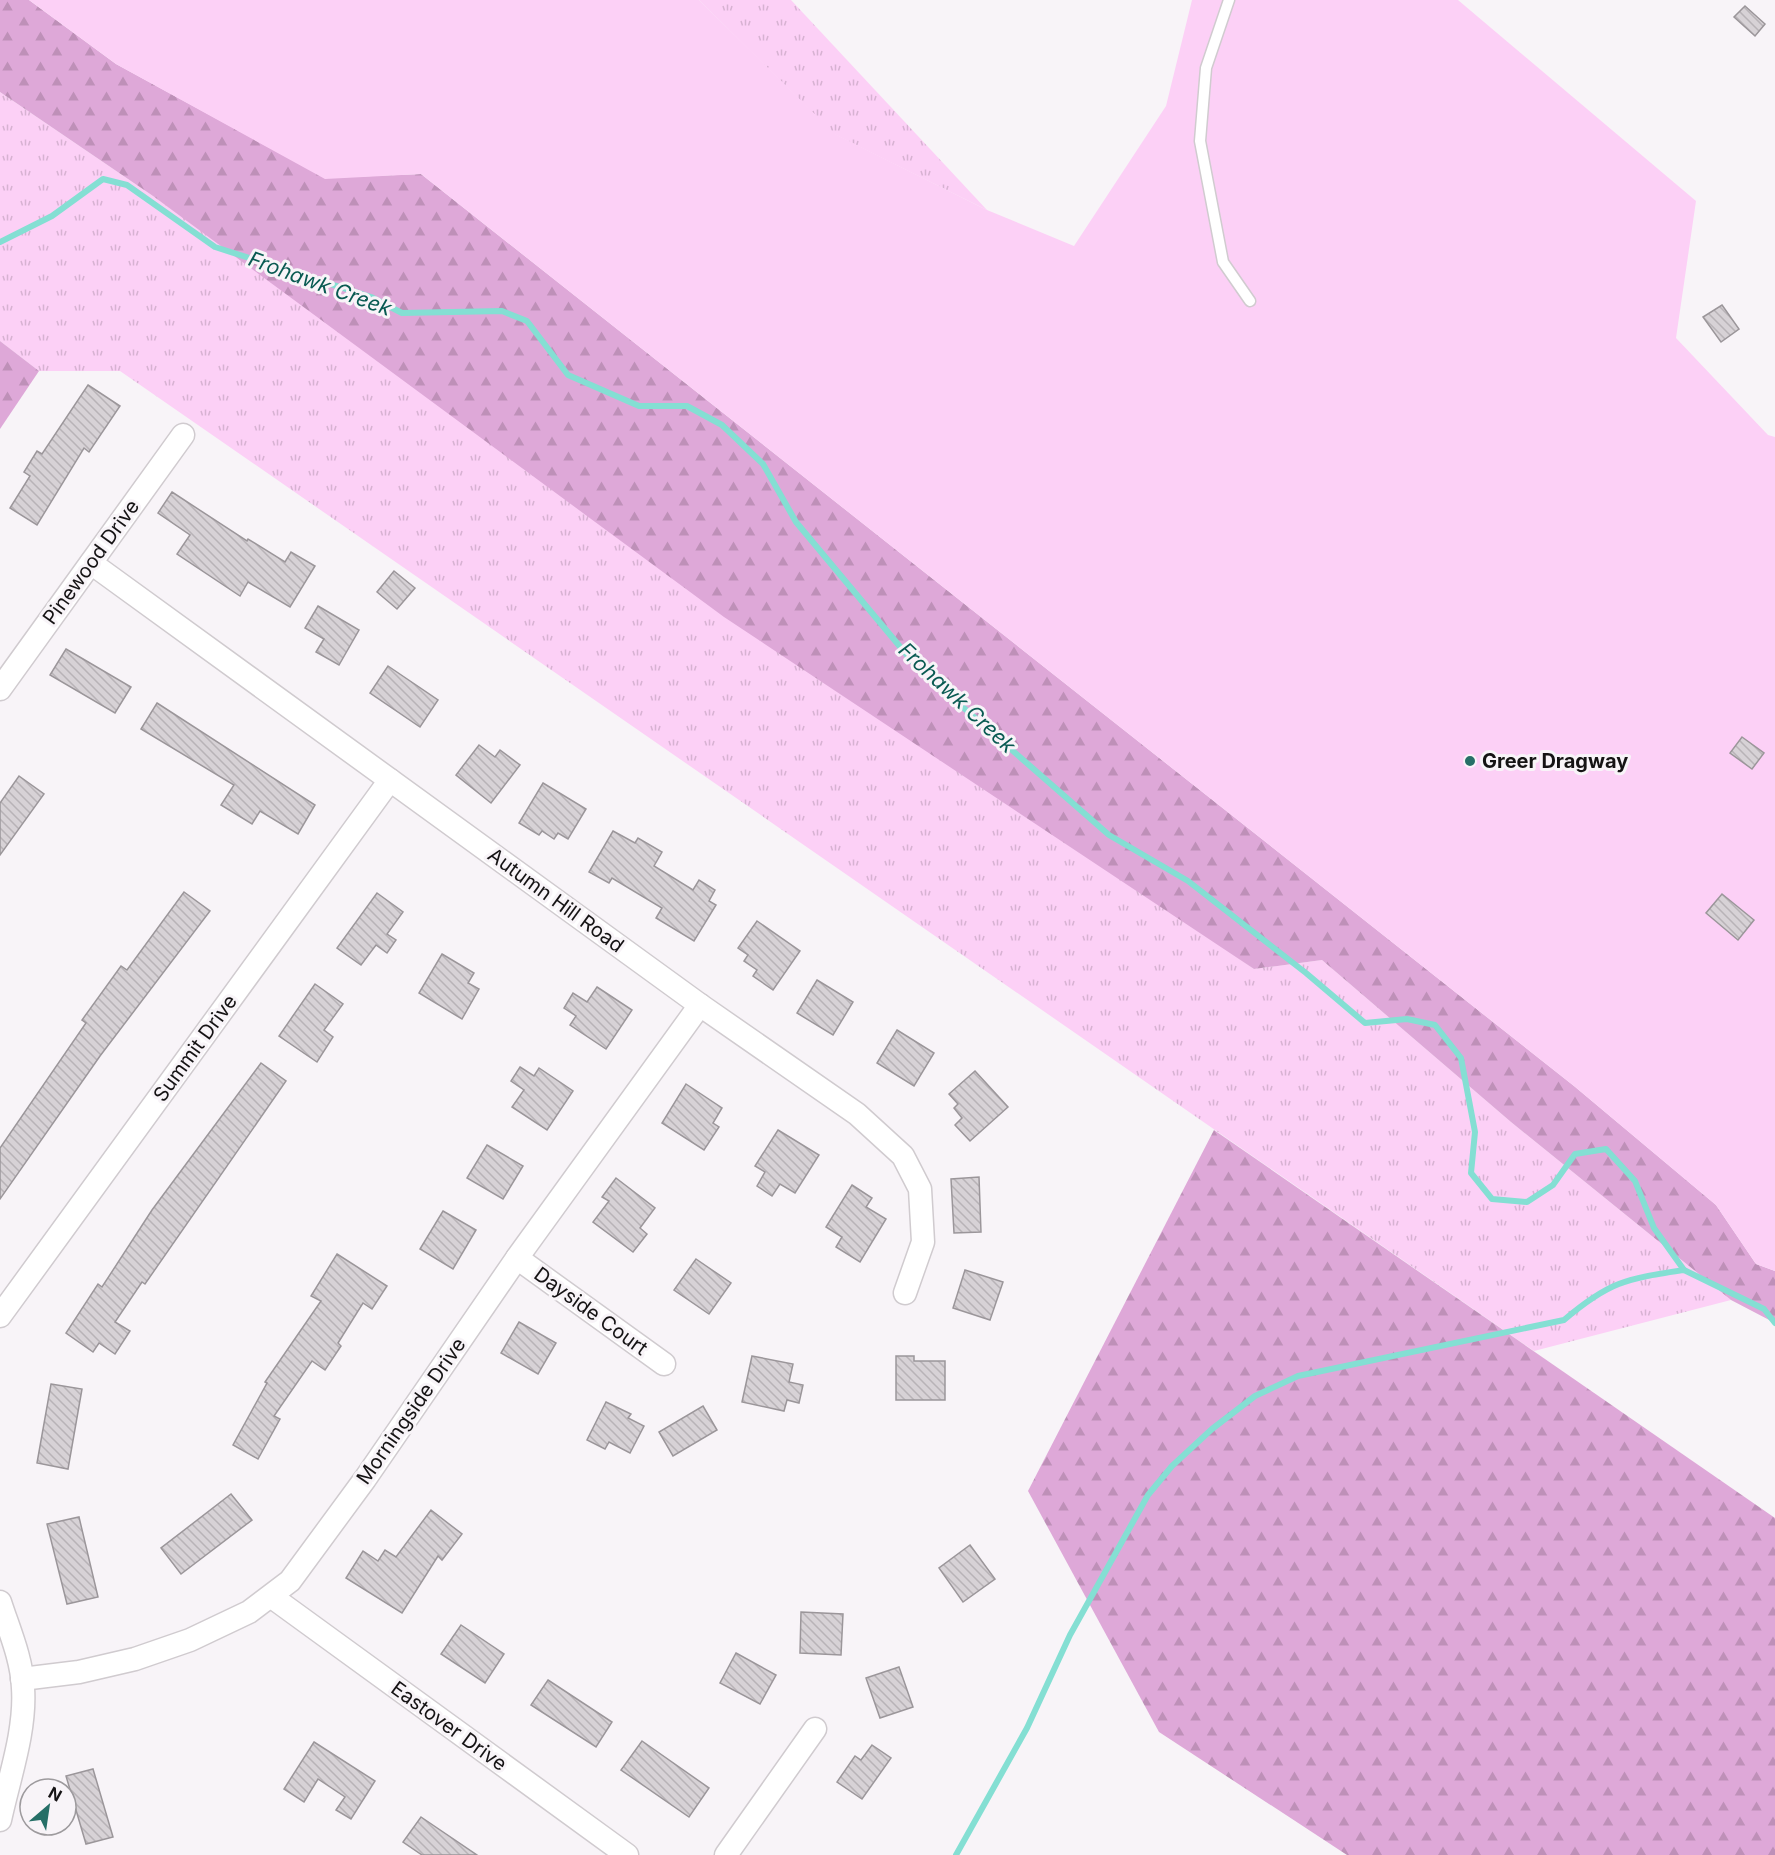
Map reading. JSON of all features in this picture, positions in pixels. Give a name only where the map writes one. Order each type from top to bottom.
[{"type":"street","name":"Pinewood Drive","points":[[0,689],[183,435]]},
{"type":"street","name":"Autumn Hill Road","points":[[91,563],[700,1005],[857,1114],[903,1156],[920,1189],[924,1242],[905,1293]]},
{"type":"street","name":"Summit Drive","points":[[0,1316],[390,780]]},
{"type":"street","name":"Morningside Drive","points":[[22,1679],[79,1672],[135,1659],[189,1640],[249,1611],[272,1597],[306,1562],[517,1258],[700,1005]]},
{"type":"street","name":"Dayside Court","points":[[517,1258],[664,1364]]},
{"type":"street","name":"Eastover Drive","points":[[272,1597],[627,1855]]},
{"type":"street","points":[[0,1602],[22,1679],[23,1707],[0,1820]]},
{"type":"street","points":[[726,1855],[815,1729]]},
{"type":"lane","points":[[1229,0],[1206,68],[1200,141],[1223,262],[1250,300]]},
{"type":"green space","points":[[0,0],[29,0],[116,64],[325,178],[421,174],[1574,1086],[1716,1205],[1756,1264],[1775,1271],[1775,1323],[1731,1300],[1511,1122],[1322,960],[1254,969],[724,617],[153,196],[0,92]]},
{"type":"green space","name":"Greer Dragway","points":[[29,0],[699,0],[835,134],[987,210],[1074,246],[1166,106],[1192,0],[1458,0],[1696,201],[1676,338],[1768,435],[1775,437],[1775,1271],[1756,1264],[1716,1205],[1574,1086],[421,174],[325,179],[116,64]]},
{"type":"green space","points":[[699,0],[791,0],[987,210],[834,134]]},
{"type":"green space","points":[[0,92],[153,196],[1254,969],[1322,960],[1511,1122],[1731,1300],[1534,1351],[120,371],[39,371],[0,341]]},
{"type":"green space","points":[[0,341],[39,371],[0,429]]},
{"type":"green space","points":[[1214,1130],[1775,1518],[1775,1855],[1347,1855],[1159,1732],[1028,1491]]},
{"type":"building","points":[[1745,6],[1765,24],[1755,36],[1734,17]]},
{"type":"building","points":[[1722,305],[1739,329],[1721,342],[1703,317]]},
{"type":"building","points":[[88,385],[120,406],[89,452],[84,448],[37,525],[10,508],[30,476],[24,472],[37,451],[42,454]]},
{"type":"building","points":[[172,492],[247,541],[248,539],[285,562],[291,552],[315,566],[290,607],[248,582],[240,596],[177,554],[190,535],[158,513]]},
{"type":"building","points":[[394,571],[415,588],[397,609],[377,592]]},
{"type":"building","points":[[318,606],[359,630],[339,665],[316,652],[324,639],[305,628]]},
{"type":"building","points":[[66,649],[131,687],[115,713],[50,675]]},
{"type":"building","points":[[388,666],[438,700],[420,727],[370,693]]},
{"type":"building","points":[[157,703],[315,805],[298,834],[260,811],[252,824],[221,805],[234,785],[141,729]]},
{"type":"building","points":[[1742,737],[1764,753],[1752,769],[1730,753]]},
{"type":"building","points":[[479,745],[495,757],[500,750],[520,765],[491,803],[456,775]]},
{"type":"building","points":[[19,776],[44,794],[0,855],[0,803]]},
{"type":"building","points":[[543,783],[586,809],[568,839],[558,833],[554,839],[542,831],[539,835],[519,823]]},
{"type":"building","points":[[613,831],[635,843],[638,838],[662,852],[654,866],[693,890],[699,880],[715,890],[709,901],[716,905],[694,941],[656,918],[662,908],[612,878],[609,883],[589,872]]},
{"type":"building","points":[[184,892],[210,911],[100,1056],[0,1199],[0,1148],[86,1023],[82,1020],[121,966],[127,970]]},
{"type":"building","points":[[377,893],[403,912],[387,934],[396,940],[387,953],[376,945],[361,965],[337,948]]},
{"type":"building","points":[[1722,894],[1754,920],[1738,940],[1706,913]]},
{"type":"building","points":[[757,921],[800,951],[773,990],[753,976],[757,970],[744,961],[748,955],[738,948]]},
{"type":"building","points":[[442,954],[474,973],[468,983],[479,989],[462,1019],[419,993]]},
{"type":"building","points":[[817,980],[853,1002],[833,1035],[797,1013]]},
{"type":"building","points":[[315,984],[343,1004],[324,1030],[333,1037],[317,1062],[279,1036]]},
{"type":"building","points":[[597,987],[632,1010],[606,1049],[570,1025],[576,1016],[564,1008],[573,993],[587,1002]]},
{"type":"building","points":[[897,1030],[934,1053],[914,1086],[877,1063]]},
{"type":"building","points":[[261,1063],[286,1081],[145,1284],[142,1282],[115,1322],[130,1331],[115,1354],[99,1343],[93,1352],[66,1333],[98,1284],[102,1287],[152,1210]]},
{"type":"building","points":[[520,1067],[534,1076],[539,1068],[573,1091],[547,1130],[512,1107],[524,1090],[511,1081]]},
{"type":"building","points":[[975,1071],[1008,1107],[970,1141],[955,1125],[962,1118],[954,1108],[958,1104],[949,1094]]},
{"type":"building","points":[[686,1084],[722,1108],[713,1123],[719,1127],[704,1150],[662,1123]]},
{"type":"building","points":[[778,1130],[819,1155],[795,1193],[780,1184],[772,1196],[757,1186],[765,1172],[755,1166]]},
{"type":"building","points":[[487,1145],[523,1166],[503,1199],[467,1178]]},
{"type":"building","points":[[979,1177],[981,1232],[954,1233],[951,1179]]},
{"type":"building","points":[[616,1178],[655,1208],[640,1228],[647,1234],[633,1252],[593,1222],[609,1201],[602,1197]]},
{"type":"building","points":[[852,1185],[872,1198],[866,1207],[886,1219],[860,1262],[836,1247],[842,1237],[826,1227]]},
{"type":"building","points":[[443,1211],[476,1230],[453,1269],[420,1249]]},
{"type":"building","points":[[337,1254],[387,1286],[372,1309],[363,1303],[338,1343],[341,1346],[325,1370],[312,1361],[274,1416],[280,1419],[258,1459],[233,1445],[267,1383],[265,1382],[321,1301],[311,1296]]},
{"type":"building","points":[[696,1259],[731,1283],[709,1314],[674,1290]]},
{"type":"building","points":[[965,1270],[1003,1282],[990,1320],[953,1308]]},
{"type":"building","points":[[519,1322],[556,1343],[538,1374],[501,1353]]},
{"type":"building","points":[[752,1356],[793,1364],[789,1382],[803,1385],[799,1403],[787,1400],[784,1411],[742,1402]]},
{"type":"building","points":[[896,1356],[914,1356],[914,1361],[945,1361],[945,1400],[896,1400]]},
{"type":"building","points":[[51,1384],[82,1389],[68,1469],[37,1463]]},
{"type":"building","points":[[606,1402],[631,1414],[628,1418],[644,1426],[630,1453],[609,1442],[605,1449],[587,1440]]},
{"type":"building","points":[[703,1406],[717,1430],[673,1456],[659,1432]]},
{"type":"building","points":[[231,1494],[252,1520],[181,1574],[161,1548]]},
{"type":"building","points":[[431,1510],[462,1534],[442,1560],[438,1556],[402,1613],[346,1578],[363,1551],[378,1561],[385,1550],[396,1557]]},
{"type":"building","points":[[79,1517],[98,1597],[67,1604],[47,1524]]},
{"type":"building","points":[[970,1545],[995,1579],[963,1602],[939,1568]]},
{"type":"building","points":[[801,1612],[843,1614],[841,1655],[800,1653]]},
{"type":"building","points":[[461,1625],[504,1654],[485,1683],[441,1654]]},
{"type":"building","points":[[736,1653],[776,1675],[760,1704],[720,1683]]},
{"type":"building","points":[[899,1667],[913,1707],[880,1718],[866,1678]]},
{"type":"building","points":[[548,1680],[612,1722],[596,1747],[531,1705]]},
{"type":"building","points":[[642,1741],[709,1788],[689,1817],[621,1770]]},
{"type":"building","points":[[314,1742],[375,1781],[351,1819],[336,1810],[345,1797],[318,1779],[304,1802],[284,1789]]},
{"type":"building","points":[[872,1745],[891,1758],[862,1799],[837,1782],[855,1756],[861,1760]]},
{"type":"building","points":[[93,1769],[113,1837],[86,1844],[78,1817],[78,1777],[66,1776]]},
{"type":"building","points":[[421,1817],[477,1855],[422,1855],[403,1842]]},
{"type":"waterway","name":"Frohawk Creek","points":[[0,242],[52,216],[103,179],[127,185],[215,247],[371,297],[402,313],[502,311],[527,321],[568,375],[639,406],[687,406],[722,425],[763,464],[796,522],[917,667],[1109,835],[1188,881],[1306,973],[1365,1023],[1407,1019],[1435,1025],[1461,1058],[1475,1132],[1471,1173],[1492,1199],[1527,1202],[1553,1185],[1575,1154],[1606,1149],[1635,1181],[1654,1228],[1684,1270],[1764,1309],[1775,1323]]},
{"type":"waterway","points":[[956,1855],[1027,1728],[1070,1635],[1148,1495],[1172,1466],[1212,1429],[1255,1396],[1298,1376],[1564,1320],[1607,1289],[1633,1279],[1684,1270]]},
{"type":"place","name":"Greer Dragway","points":[[1470,761]]}]
